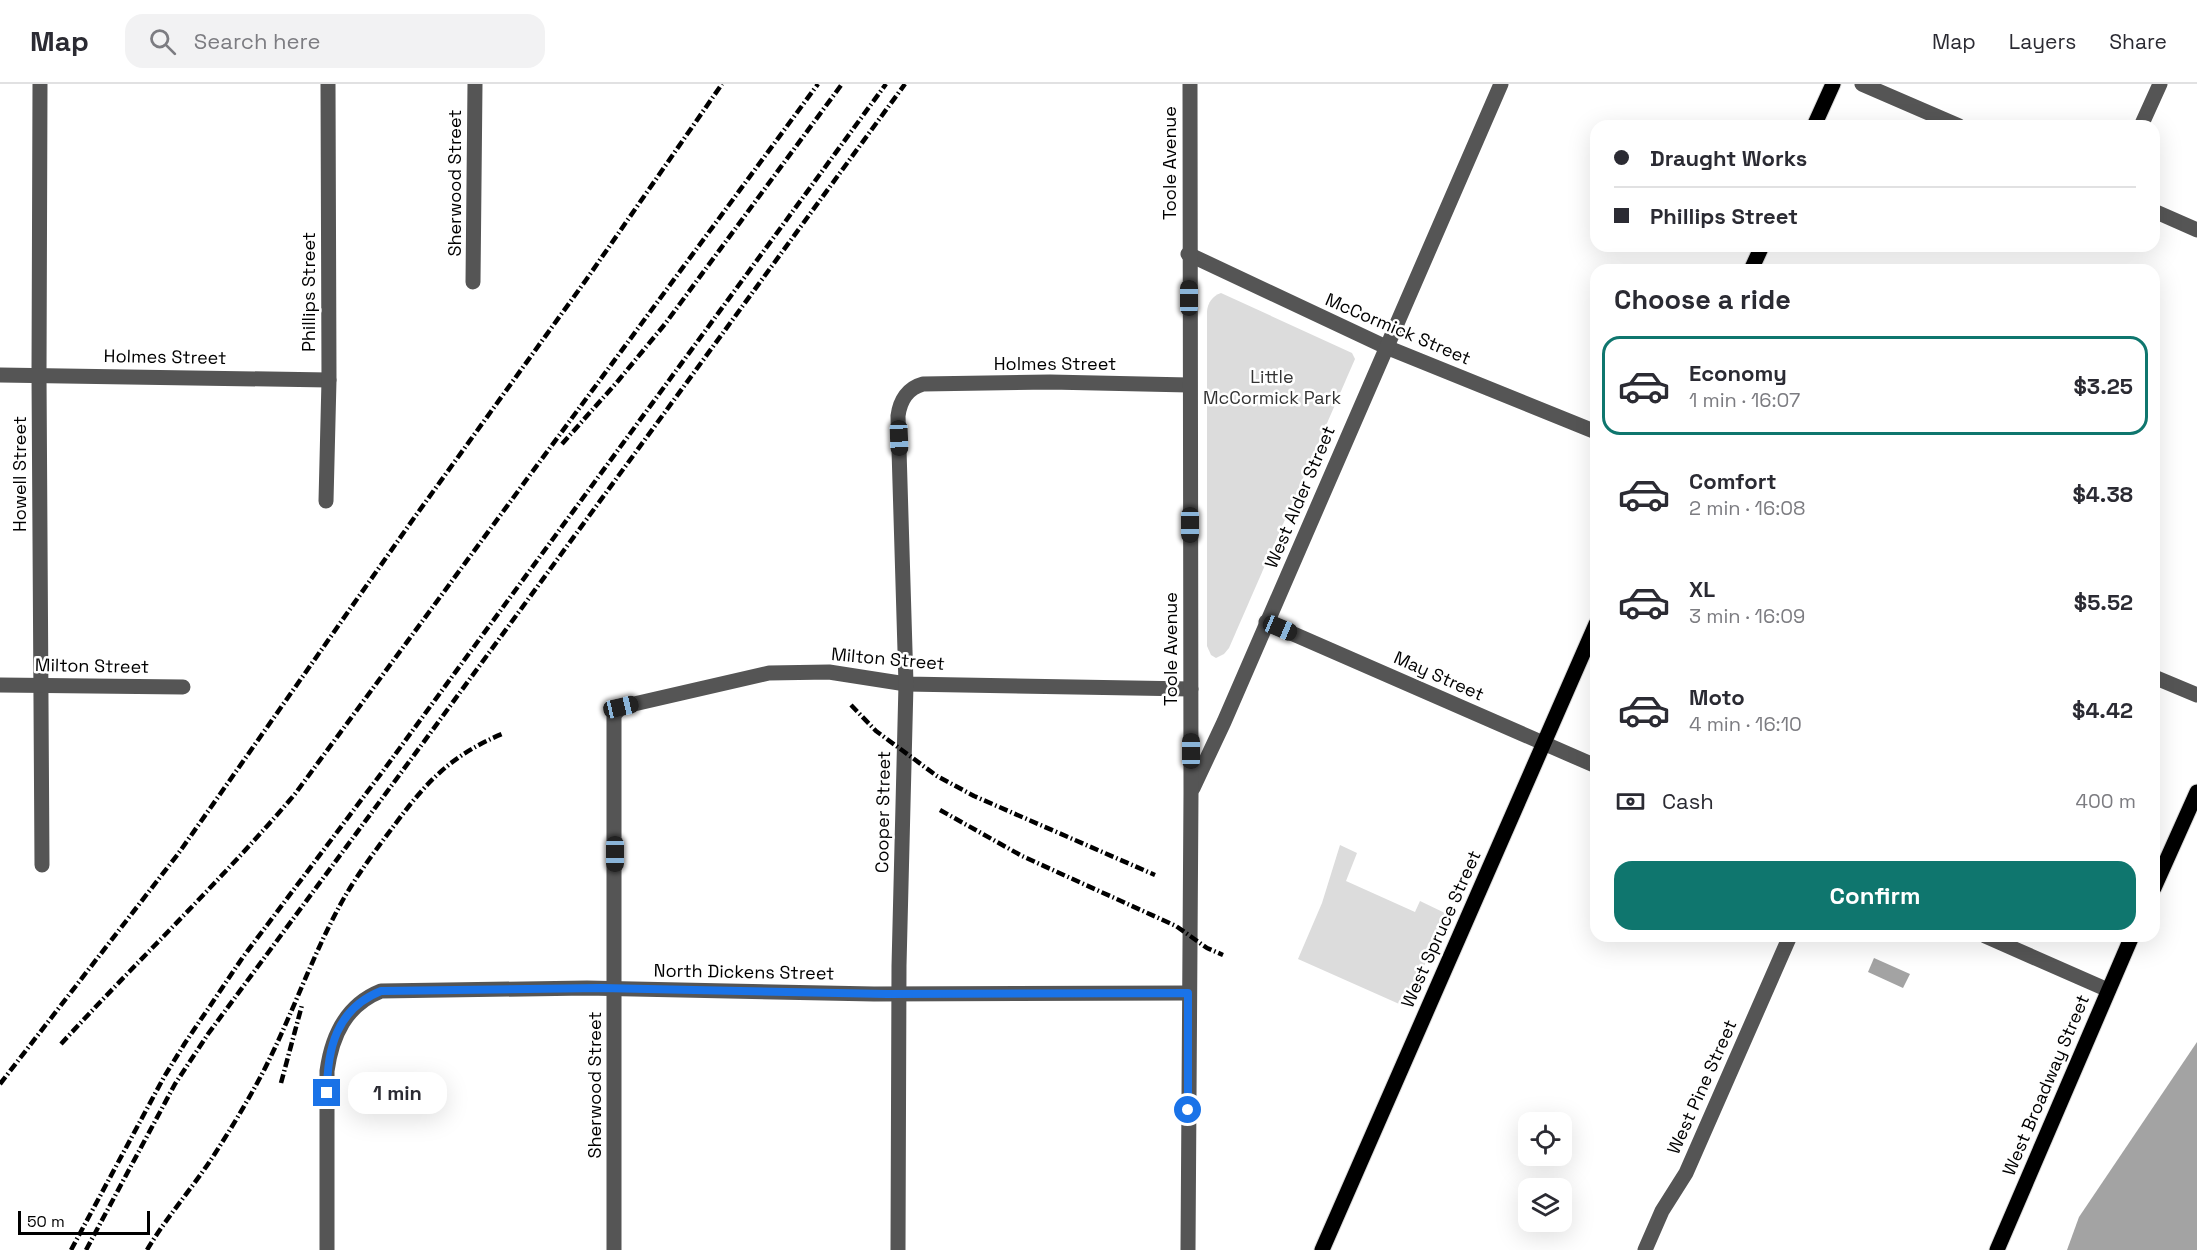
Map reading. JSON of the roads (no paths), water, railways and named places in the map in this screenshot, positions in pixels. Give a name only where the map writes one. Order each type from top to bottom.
[{"type":"main road","points":[[1817,120],[1833,84]]},
{"type":"main road","name":"West Spruce Street","points":[[1322,1250],[1590,637]]},
{"type":"main road","points":[[2160,875],[2197,792]]},
{"type":"main road","name":"West Broadway Street","points":[[1997,1250],[2129,942]]},
{"type":"street","name":"Howell Street","points":[[40,84],[42,865]]},
{"type":"street","name":"Phillips Street","points":[[326,501],[329,380],[328,84]]},
{"type":"street","name":"Sherwood Street","points":[[473,282],[475,84]]},
{"type":"street","name":"Toole Avenue","points":[[1188,1250],[1191,793],[1188,254],[1190,84]]},
{"type":"street","name":"West Alder Street","points":[[1191,793],[1501,84]]},
{"type":"street","points":[[1862,84],[1945,120]]},
{"type":"street","points":[[2144,120],[2160,84]]},
{"type":"street","points":[[2160,214],[2197,230]]},
{"type":"street","name":"McCormick Street","points":[[1188,254],[1386,347],[1590,430]]},
{"type":"street","name":"Holmes Street","points":[[0,375],[329,380]]},
{"type":"street","name":"Holmes Street","points":[[921,385],[1050,382],[1189,385]]},
{"type":"street","name":"Cooper Street","points":[[898,1250],[899,994],[906,684],[898,412],[907,393],[921,385]]},
{"type":"street","name":"May Street","points":[[1266,622],[1590,763]]},
{"type":"street","name":"Milton Street","points":[[621,707],[769,673],[829,672],[906,684],[1191,689]]},
{"type":"street","points":[[2160,680],[2197,695]]},
{"type":"street","name":"Milton Street","points":[[0,684],[183,687]]},
{"type":"street","name":"Sherwood Street","points":[[614,1250],[614,715],[621,707]]},
{"type":"street","name":"West Pine Street","points":[[1646,1250],[1662,1211],[1686,1173],[1787,942]]},
{"type":"street","points":[[1999,942],[2108,990]]},
{"type":"street","name":"North Dickens Street","points":[[327,1250],[327,1071],[330,1051],[346,1017],[367,997],[381,991],[615,988],[899,994],[1188,993]]},
{"type":"railway","points":[[0,1084],[178,854],[414,518],[586,280],[722,84]]},
{"type":"railway","points":[[61,1044],[238,858],[295,794],[818,84]]},
{"type":"railway","points":[[562,444],[665,324],[842,84]]},
{"type":"railway","points":[[71,1250],[164,1077],[243,957],[383,771],[886,84]]},
{"type":"railway","points":[[86,1250],[175,1084],[208,1034],[905,84]]},
{"type":"railway","points":[[851,705],[876,731],[937,776],[974,796],[1155,875]]},
{"type":"railway","points":[[147,1250],[210,1161],[250,1096],[267,1064],[332,921],[362,869],[430,781],[455,760],[502,734]]},
{"type":"railway","points":[[940,810],[1022,856],[1176,926],[1207,948],[1223,955]]},
{"type":"railway","points":[[281,1083],[302,1005]]},
{"type":"park label","name":"Little McCormick Park","points":[[1272,387]]}]
